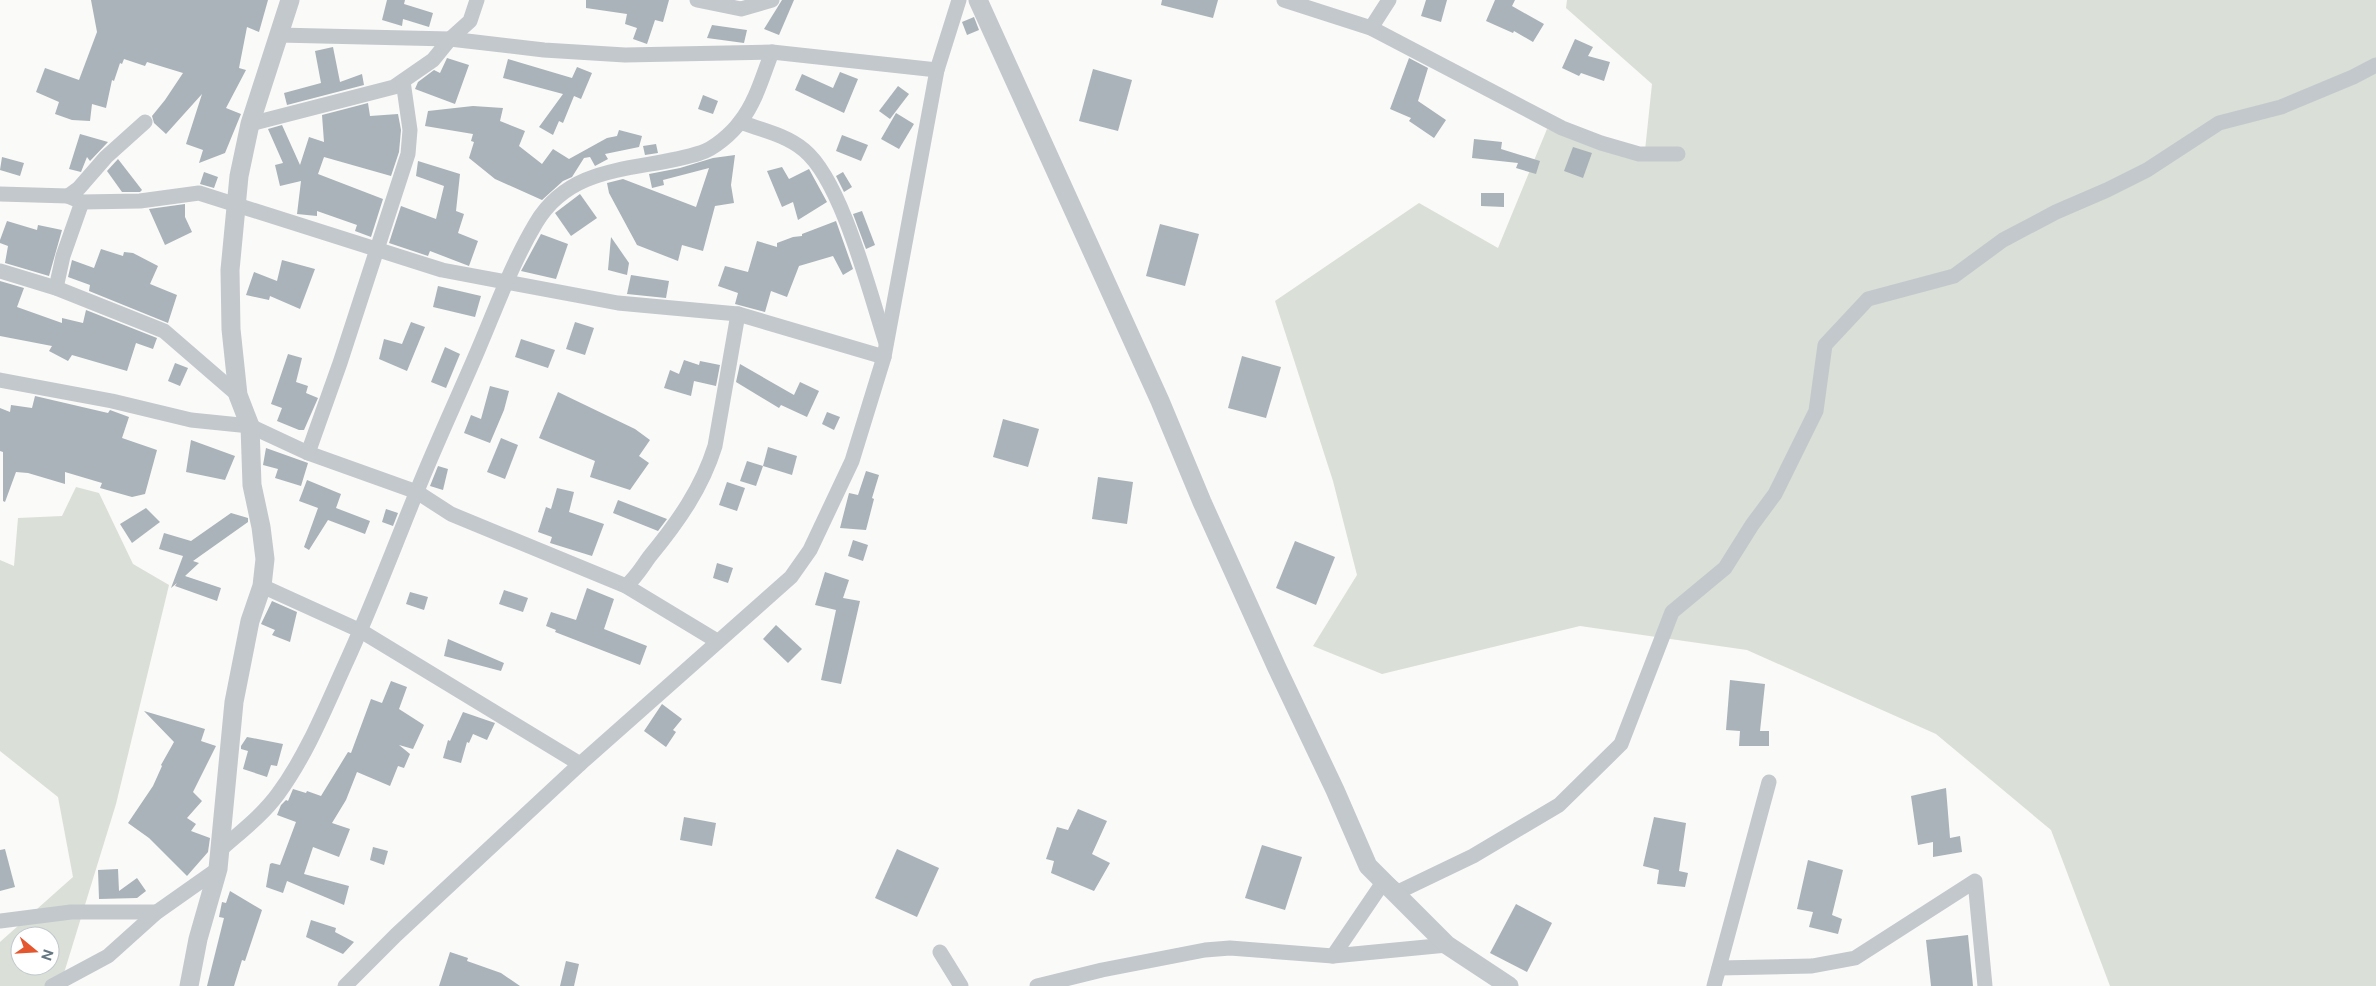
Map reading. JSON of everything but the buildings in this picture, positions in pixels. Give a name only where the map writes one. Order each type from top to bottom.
[{"type":"street","points":[[189,986],[198,939],[219,860],[234,702],[250,622],[262,586],[265,559],[261,527],[252,485],[250,426],[238,395],[231,329],[230,270],[239,176],[250,124],[290,0]]},
{"type":"street","points":[[250,124],[394,87],[432,60],[470,20],[477,0]]},
{"type":"street","points":[[697,0],[742,9],[772,0]]},
{"type":"street","points":[[346,986],[396,935],[580,764],[791,577],[810,550],[852,461],[885,351],[937,70],[959,0]]},
{"type":"street","points":[[978,0],[1160,401],[1202,502],[1276,668],[1335,790],[1368,866],[1447,944],[1509,986]]},
{"type":"street","points":[[1284,0],[1371,28],[1562,128],[1623,151],[1639,154],[1678,154]]},
{"type":"street","points":[[1371,28],[1389,0]]},
{"type":"street","points":[[278,35],[450,39],[544,50],[625,55],[772,52],[937,70]]},
{"type":"street","points":[[52,986],[108,956],[219,860],[278,794],[315,729],[361,631],[417,492],[507,283],[536,222],[551,205],[569,190],[612,170],[702,153],[728,134],[740,122],[752,103],[772,52]]},
{"type":"street","points":[[1384,881],[1398,892],[1473,856],[1559,805],[1621,744],[1672,612],[1725,568],[1752,525],[1775,494],[1816,411],[1825,345],[1868,298],[1954,276],[2003,240],[2056,212],[2147,170],[2219,123],[2281,107],[2353,77],[2376,65]]},
{"type":"street","points":[[308,453],[378,249],[408,154],[410,130],[403,80]]},
{"type":"street","points":[[56,288],[79,188],[106,157],[146,122]]},
{"type":"street","points":[[740,122],[789,140],[805,150],[820,168],[848,224],[885,351]]},
{"type":"street","points":[[0,194],[140,201],[200,194],[442,270],[618,303],[738,314],[885,351]]},
{"type":"street","points":[[0,271],[56,288],[164,331],[238,395]]},
{"type":"street","points":[[626,586],[638,576],[648,558],[668,536],[701,484],[709,465],[715,446],[738,314]]},
{"type":"street","points":[[0,380],[112,401],[191,420],[250,426],[308,453],[417,492],[451,514],[626,586],[717,641]]},
{"type":"street","points":[[262,586],[361,631],[580,764]]},
{"type":"street","points":[[1714,986],[1769,782]]},
{"type":"street","points":[[1334,956],[1384,881]]},
{"type":"street","points":[[1719,968],[1812,966],[1855,958],[1975,881],[1985,986]]},
{"type":"street","points":[[0,921],[71,912],[157,912]]},
{"type":"street","points":[[1037,986],[1102,970],[1205,950],[1230,948],[1334,956],[1447,944]]},
{"type":"street","points":[[940,952],[961,986]]},
{"type":"shaded area","points":[[1567,0],[2376,0],[2376,986],[2110,986],[2051,830],[1936,734],[1747,650],[1580,626],[1382,674],[1313,646],[1357,575],[1333,481],[1275,301],[1419,203],[1498,248],[1547,129],[1644,160],[1652,84],[1566,8]]},
{"type":"shaded area","points":[[76,487],[99,493],[133,564],[169,585],[116,804],[60,986],[0,986],[0,942],[10,933],[10,976],[60,976],[60,926],[18,926],[73,877],[58,797],[0,751],[0,560],[14,566],[18,518],[62,516]]}]
